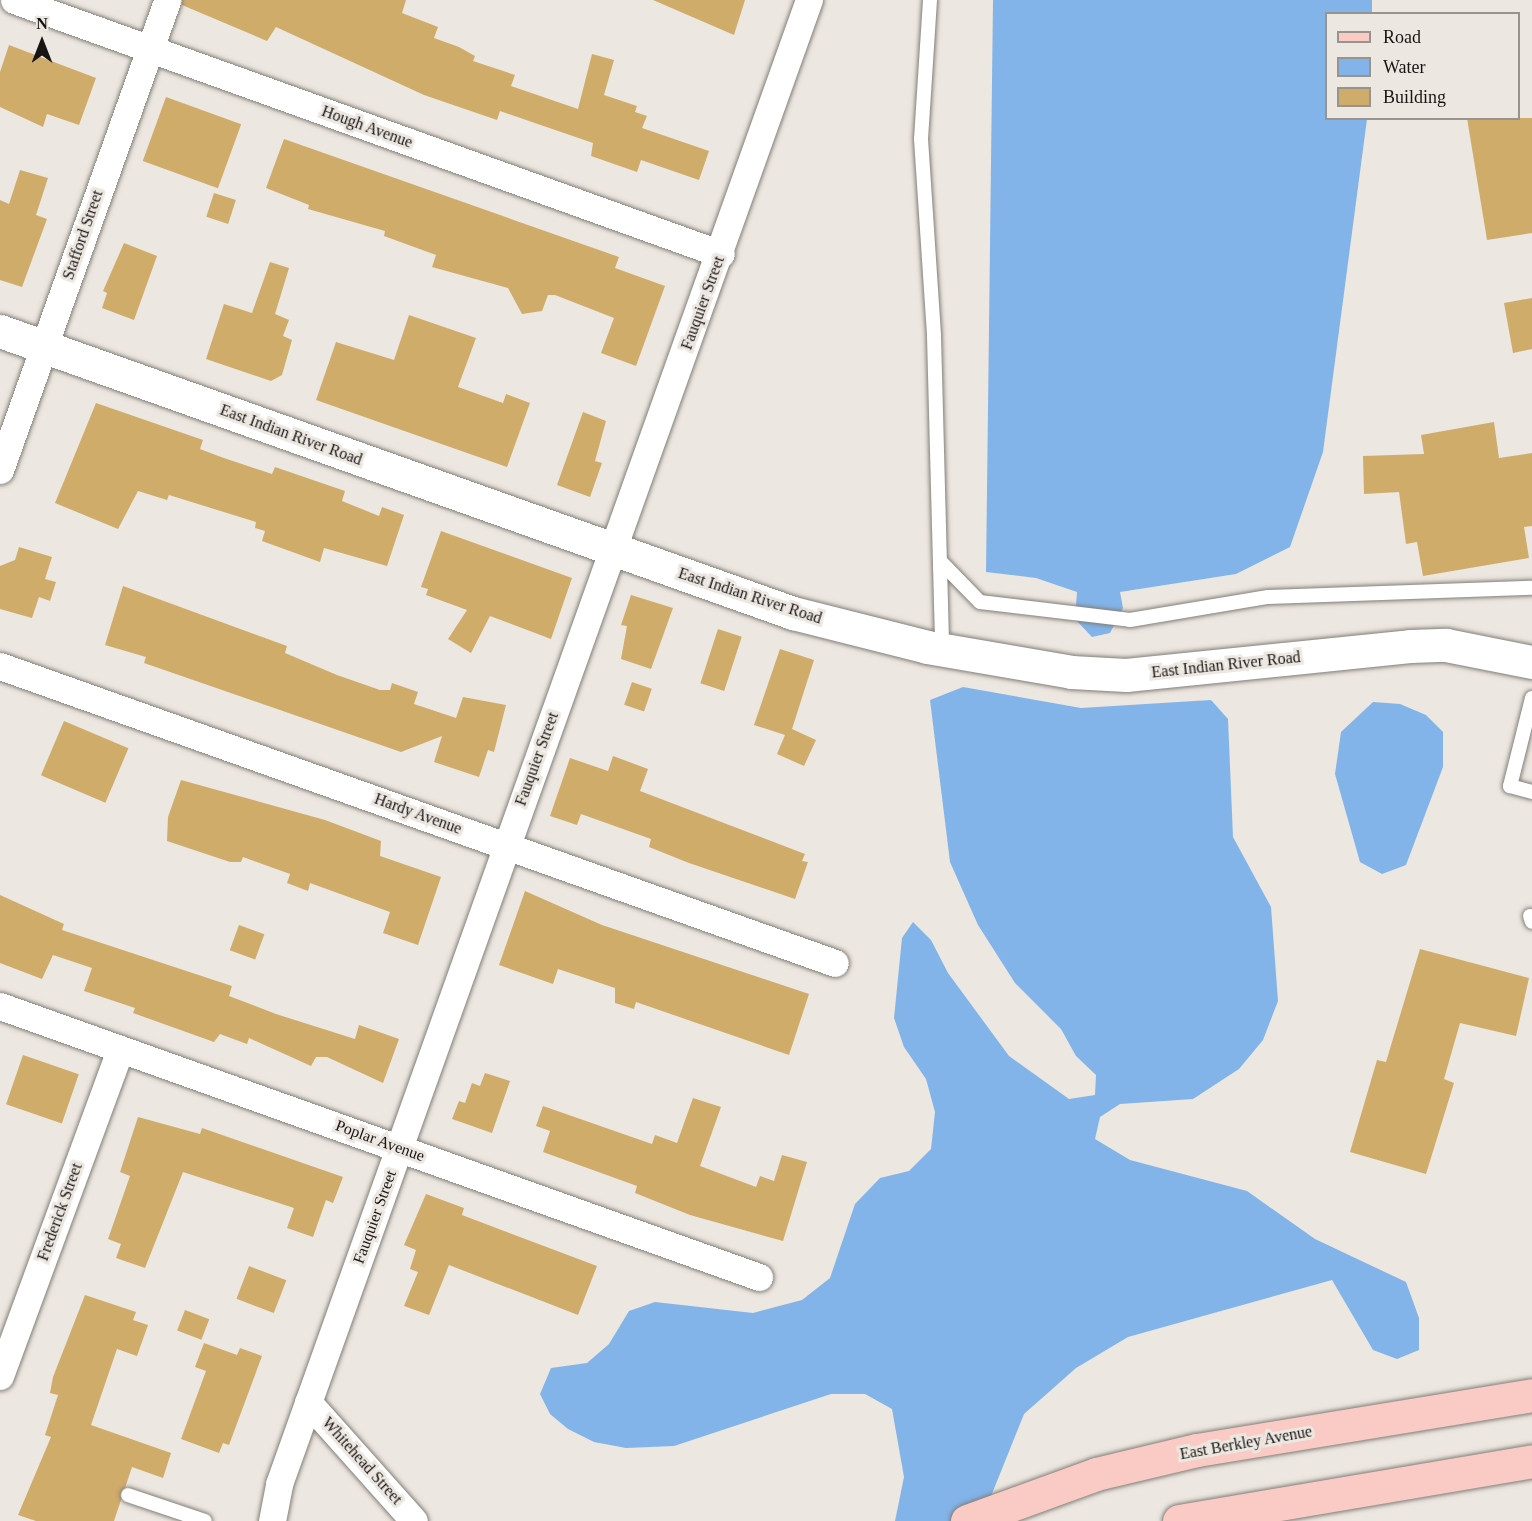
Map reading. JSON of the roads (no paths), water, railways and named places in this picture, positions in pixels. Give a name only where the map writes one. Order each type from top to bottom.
[{"type":"main road","name":"East Berkley Avenue","points":[[967,1521],[1096,1474],[1197,1450],[1532,1395]]},
{"type":"main road","points":[[1179,1521],[1532,1461]]},
{"type":"street","name":"Hough Avenue","points":[[14,0],[721,254]]},
{"type":"street","name":"Stafford Street","points":[[0,470],[167,0]]},
{"type":"street","name":"Fauquier Street","points":[[272,1521],[309,1402],[612,549],[721,254],[809,0]]},
{"type":"street","name":"East Indian River Road","points":[[0,331],[793,613],[942,650],[1071,672],[1126,675],[1410,646],[1446,645],[1532,662]]},
{"type":"street","name":"Hardy Avenue","points":[[0,666],[835,963]]},
{"type":"street","name":"Poplar Avenue","points":[[0,1006],[759,1277]]},
{"type":"street","name":"Frederick Street","points":[[0,1376],[120,1048]]},
{"type":"street","name":"Whitehead Street","points":[[309,1402],[414,1521]]},
{"type":"lane","points":[[930,0],[921,139],[934,336],[942,650]]},
{"type":"lane","points":[[940,561],[980,602],[1061,614],[1130,620],[1268,597],[1532,588]]},
{"type":"lane","points":[[1532,698],[1510,786],[1532,792]]},
{"type":"lane","points":[[128,1495],[205,1521]]},
{"type":"water","points":[[993,0],[1372,0],[1372,12],[1325,12],[1325,120],[1367,120],[1323,452],[1290,547],[1236,574],[1120,592],[1123,608],[1110,633],[1092,637],[1075,619],[1077,592],[1036,578],[986,572]]},
{"type":"water","points":[[963,687],[1081,708],[1211,700],[1228,719],[1233,837],[1271,907],[1278,1001],[1263,1040],[1239,1069],[1193,1099],[1120,1104],[1100,1117],[1095,1139],[1130,1160],[1247,1191],[1315,1239],[1406,1282],[1419,1318],[1419,1350],[1397,1359],[1373,1350],[1332,1280],[1128,1337],[1076,1368],[1024,1414],[981,1521],[895,1521],[904,1477],[892,1409],[865,1394],[831,1394],[674,1446],[626,1448],[594,1442],[568,1429],[550,1414],[540,1394],[551,1368],[587,1363],[609,1344],[629,1311],[655,1302],[753,1313],[802,1300],[830,1278],[855,1204],[880,1178],[909,1171],[931,1149],[935,1112],[926,1079],[904,1047],[894,1018],[902,938],[913,922],[931,940],[948,973],[1009,1056],[1069,1099],[1095,1095],[1096,1075],[1076,1056],[1061,1029],[1015,983],[978,925],[950,862],[930,700]]},
{"type":"water","points":[[1373,702],[1400,704],[1426,715],[1443,732],[1443,767],[1406,865],[1382,874],[1360,862],[1335,774],[1341,732]]}]
